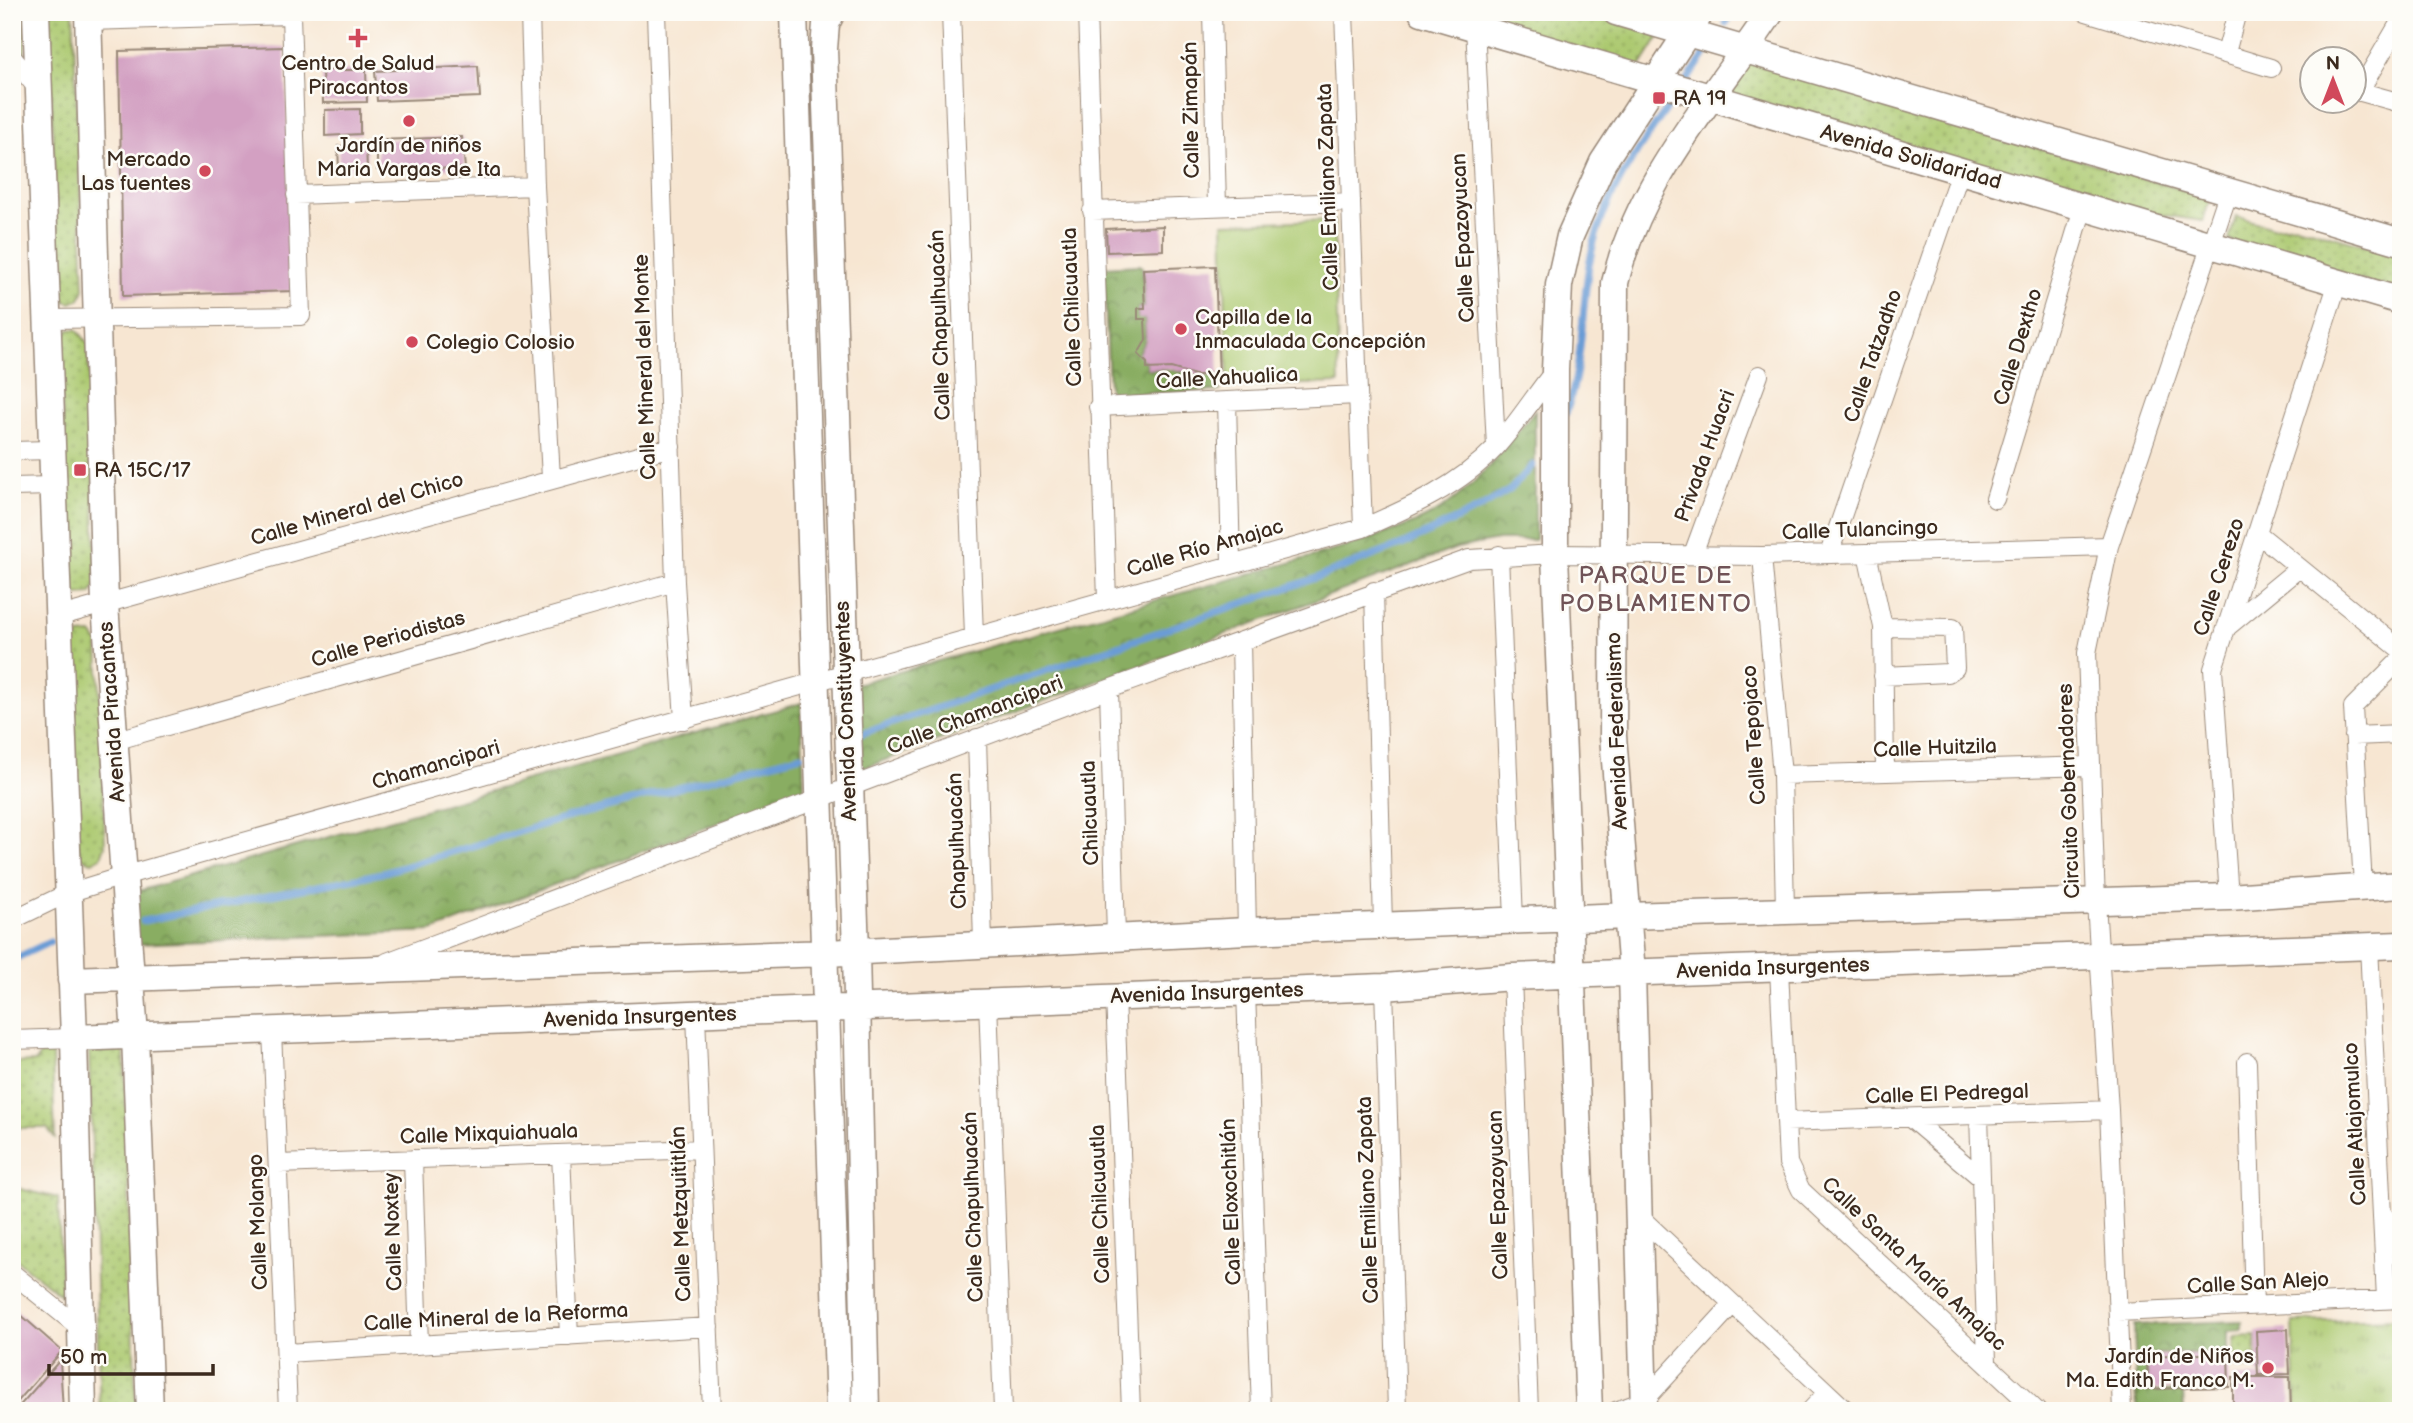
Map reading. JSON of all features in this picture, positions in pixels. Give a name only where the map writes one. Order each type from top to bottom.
[{"type":"street","points":[[36,12],[50,450],[74,1038],[83,1411]]},
{"type":"street","points":[[530,12],[535,186],[551,478]]},
{"type":"street","name":"Calle Mineral del Monte","points":[[656,12],[675,582],[684,719]]},
{"type":"street","name":"Avenida Constituyentes","points":[[794,12],[827,953],[839,1411]]},
{"type":"street","name":"Avenida Constituyentes","points":[[832,12],[825,24],[824,49],[844,674],[856,951],[866,1411]]},
{"type":"street","name":"Calle Chapulhuacán","points":[[951,12],[974,636]]},
{"type":"street","name":"Calle Chilcuautla","points":[[1087,12],[1098,407],[1107,600]]},
{"type":"street","name":"Calle Zimapán","points":[[1212,12],[1217,207]]},
{"type":"street","name":"Calle Emiliano Zapata","points":[[1344,12],[1363,528]]},
{"type":"street","name":"Avenida Solidaridad","points":[[1422,12],[2401,301]]},
{"type":"street","points":[[1616,12],[1695,23],[1746,50],[2401,242]]},
{"type":"street","name":"Avenida Federalismo","points":[[1644,1406],[1632,973],[1613,736],[1615,282],[1624,244],[1637,214],[1771,12]]},
{"type":"street","points":[[2086,12],[2106,15],[2271,68]]},
{"type":"street","points":[[2226,53],[2237,12]]},
{"type":"street","points":[[46,318],[301,316],[291,15],[88,17]]},
{"type":"street","name":"Avenida Piracantos","points":[[88,17],[99,318],[105,604],[132,978],[150,1411]]},
{"type":"street","points":[[2368,72],[2401,20]]},
{"type":"street","points":[[1589,1411],[1555,554],[1555,370],[1559,285],[1570,236],[1603,162],[1695,23]]},
{"type":"street","name":"Calle Epazoyucan","points":[[1475,26],[1496,447]]},
{"type":"street","points":[[12,57],[37,88]]},
{"type":"street","points":[[2368,94],[2401,103]]},
{"type":"street","name":"Calle Tatzadho","points":[[1829,554],[1960,172]]},
{"type":"street","points":[[296,195],[535,186]]},
{"type":"street","name":"Circuito Gobernadores","points":[[2122,1411],[2109,1110],[2096,902],[2087,653],[2109,546],[2228,191]]},
{"type":"street","points":[[1092,211],[1351,202]]},
{"type":"street","name":"Calle Dextho","points":[[1996,499],[2083,208]]},
{"type":"street","name":"Calle Cerezo","points":[[2229,897],[2213,669],[2338,282]]},
{"type":"street","points":[[803,321],[832,321]]},
{"type":"street","name":"Calle Río Amajac","points":[[817,681],[1363,528],[1419,504],[1467,473],[1496,447],[1555,370]]},
{"type":"street","name":"Privada Huacri","points":[[1693,554],[1759,374]]},
{"type":"street","name":"Calle Yahualica","points":[[1098,407],[1358,395]]},
{"type":"street","points":[[1227,401],[1231,563]]},
{"type":"street","name":"Calle Mineral del Chico","points":[[57,617],[551,478],[671,447]]},
{"type":"street","points":[[12,451],[50,450]]},
{"type":"street","points":[[12,487],[52,486]]},
{"type":"street","points":[[2257,533],[2401,650]]},
{"type":"street","name":"Calle Tulancingo","points":[[1612,554],[1762,556],[2109,546]]},
{"type":"street","points":[[1867,553],[1883,627],[1885,772]]},
{"type":"street","name":"Calle Chamancipari","points":[[365,971],[977,738],[1374,591],[1469,559],[1499,555],[1612,554]]},
{"type":"street","points":[[1499,555],[1514,920]]},
{"type":"street","name":"Calle Tepojaco","points":[[1762,556],[1782,775],[1785,910]]},
{"type":"street","points":[[2226,628],[2299,568]]},
{"type":"street","name":"Calle Periodistas","points":[[114,741],[675,582]]},
{"type":"street","points":[[1374,591],[1383,925]]},
{"type":"street","points":[[1883,627],[1953,628],[1952,671],[1883,676]]},
{"type":"street","points":[[1241,641],[1247,930]]},
{"type":"street","points":[[2362,887],[2353,708],[2401,659]]},
{"type":"street","name":"Chamancipari","points":[[68,893],[817,681]]},
{"type":"street","name":"Chilcuautla","points":[[1110,689],[1116,937]]},
{"type":"street","points":[[2354,736],[2401,734]]},
{"type":"street","name":"Chapulhuacán","points":[[977,738],[983,943]]},
{"type":"street","name":"Calle Huitzila","points":[[1782,775],[2090,766]]},
{"type":"street","points":[[71,980],[827,953],[1247,930],[2229,897],[2401,886]]},
{"type":"street","points":[[12,920],[68,893]]},
{"type":"street","name":"Avenida Insurgentes","points":[[12,1040],[1384,987],[1572,975],[2401,945]]},
{"type":"street","name":"Calle Atlajomulco","points":[[2369,946],[2382,1213],[2394,1299]]},
{"type":"street","name":"Calle Santa María Amajac","points":[[1779,968],[1788,1163],[1801,1190],[2037,1411]]},
{"type":"street","name":"Calle Epazoyucan","points":[[1512,978],[1529,1411]]},
{"type":"street","name":"Calle Emiliano Zapata","points":[[1384,987],[1397,1411]]},
{"type":"street","name":"Calle Eloxochitlán","points":[[1246,992],[1261,1411]]},
{"type":"street","name":"Calle Chilcuautla","points":[[1115,996],[1131,1411]]},
{"type":"street","name":"Calle Chapulhuacán","points":[[988,1002],[1003,1411]]},
{"type":"street","name":"Calle Metzquititlán","points":[[696,1015],[712,1411]]},
{"type":"street","name":"Calle Molango","points":[[272,1031],[288,1411]]},
{"type":"street","points":[[2247,1062],[2254,1306]]},
{"type":"street","name":"Calle El Pedregal","points":[[1786,1122],[2109,1110]]},
{"type":"street","points":[[1979,1115],[1987,1362]]},
{"type":"street","points":[[1910,1118],[1981,1178]]},
{"type":"street","name":"Calle Mixquiahuala","points":[[278,1164],[701,1149]]},
{"type":"street","points":[[561,1154],[569,1336]]},
{"type":"street","name":"Calle Noxtey","points":[[413,1159],[419,1345]]},
{"type":"street","points":[[2382,1213],[2401,1236]]},
{"type":"street","points":[[1640,1217],[1847,1411]]},
{"type":"street","points":[[12,1273],[80,1328]]},
{"type":"street","name":"Calle San Alejo","points":[[2118,1311],[2394,1299]]},
{"type":"street","points":[[1616,1411],[1644,1406],[1731,1305]]},
{"type":"street","name":"Calle Mineral de la Reforma","points":[[286,1353],[709,1327]]},
{"type":"street","points":[[1810,1411],[1827,1393]]},
{"type":"green space","points":[[12,12],[24,12],[25,55],[12,35]]},
{"type":"green space","points":[[48,12],[73,12],[84,289],[80,299],[71,303],[63,300],[59,289]]},
{"type":"green space","points":[[1458,12],[1582,12],[1660,35],[1640,67]]},
{"type":"green space","points":[[1748,62],[2210,198],[2203,221],[2123,209],[1726,92]]},
{"type":"green space","points":[[2236,216],[2272,227],[2297,225],[2401,256],[2401,292],[2229,240]]},
{"type":"green space","points":[[1334,220],[1339,383],[1228,386],[1223,223]]},
{"type":"green space","points":[[1140,265],[1143,269],[1145,308],[1138,308],[1138,318],[1145,319],[1146,340],[1138,353],[1147,363],[1147,369],[1219,375],[1220,391],[1113,394],[1109,389],[1104,267]]},
{"type":"green space","points":[[77,329],[88,344],[97,583],[91,594],[74,595],[69,585],[60,345],[62,337],[69,330]]},
{"type":"green space","points":[[1535,410],[1535,540],[1498,540],[1457,548],[858,770],[852,685],[1343,548],[1410,525],[1437,512],[1469,487]]},
{"type":"green space","points":[[92,634],[98,642],[105,846],[101,857],[92,862],[81,858],[78,847],[73,642],[79,635]]},
{"type":"green space","points":[[801,703],[804,790],[432,931],[136,944],[135,892]]},
{"type":"green space","points":[[124,1050],[136,1411],[100,1411],[89,1051]]},
{"type":"green space","points":[[52,1054],[55,1138],[47,1128],[12,1128],[12,1063],[35,1062],[40,1055]]},
{"type":"green space","points":[[12,1187],[58,1198],[62,1296],[12,1256]]},
{"type":"green space","points":[[2401,1319],[2401,1411],[2296,1411],[2293,1322]]},
{"type":"green space","points":[[2242,1321],[2242,1330],[2228,1331],[2228,1352],[2147,1354],[2147,1391],[2183,1391],[2184,1411],[2137,1411],[2134,1325]]},
{"type":"green space","points":[[2255,1336],[2256,1368],[2235,1368],[2234,1337]]},
{"type":"building","name":"Mercado Las fuentes","points":[[285,47],[293,291],[123,296],[119,51]]},
{"type":"building","points":[[478,66],[480,97],[377,101],[375,71]]},
{"type":"building","points":[[322,70],[366,70],[367,102],[323,103]]},
{"type":"building","points":[[360,109],[360,134],[325,136],[325,110]]},
{"type":"building","points":[[462,137],[465,168],[377,170],[377,140]]},
{"type":"building","points":[[366,145],[367,169],[339,170],[338,146]]},
{"type":"building","points":[[1163,226],[1163,250],[1107,252],[1106,229]]},
{"type":"building","name":"Capilla de la Inmaculada Concepción","points":[[1215,266],[1219,375],[1195,375],[1171,368],[1147,369],[1147,363],[1138,354],[1146,340],[1145,319],[1138,319],[1138,308],[1145,308],[1143,269]]},
{"type":"building","points":[[12,1307],[62,1351],[12,1408]]},
{"type":"building","points":[[2288,1329],[2290,1374],[2258,1375],[2256,1331]]},
{"type":"building","points":[[2228,1353],[2229,1387],[2148,1389],[2147,1356]]},
{"type":"building","points":[[60,1360],[63,1411],[15,1411]]},
{"type":"building","points":[[2233,1377],[2290,1377],[2291,1411],[2233,1411]]},
{"type":"waterway","points":[[1726,23],[1734,12]]},
{"type":"waterway","points":[[1686,82],[1708,50]]},
{"type":"waterway","points":[[1566,413],[1579,359],[1594,242],[1622,177],[1674,99]]},
{"type":"waterway","points":[[858,735],[1316,578],[1404,544],[1476,510],[1510,490],[1533,465]]},
{"type":"waterway","points":[[143,921],[382,873],[566,818],[801,755]]},
{"type":"waterway","points":[[12,960],[50,942]]},
{"type":"place","name":"Centro de Salud Piracantos","points":[[358,38]]},
{"type":"place","name":"RA 19","points":[[1659,98]]},
{"type":"place","name":"Jardín de niños Maria Vargas de Ita","points":[[409,121]]},
{"type":"place","name":"Mercado Las fuentes","points":[[205,171]]},
{"type":"place","name":"Capilla de la Inmaculada Concepción","points":[[1181,329]]},
{"type":"place","name":"Colegio Colosio","points":[[412,342]]},
{"type":"place","name":"RA 15C/17","points":[[80,470]]},
{"type":"place","name":"Jardín de Niños Ma. Edith Franco M.","points":[[2268,1368]]},
{"type":"district","name":"PARQUE DE POBLAMIENTO","points":[[1656,589]]}]
